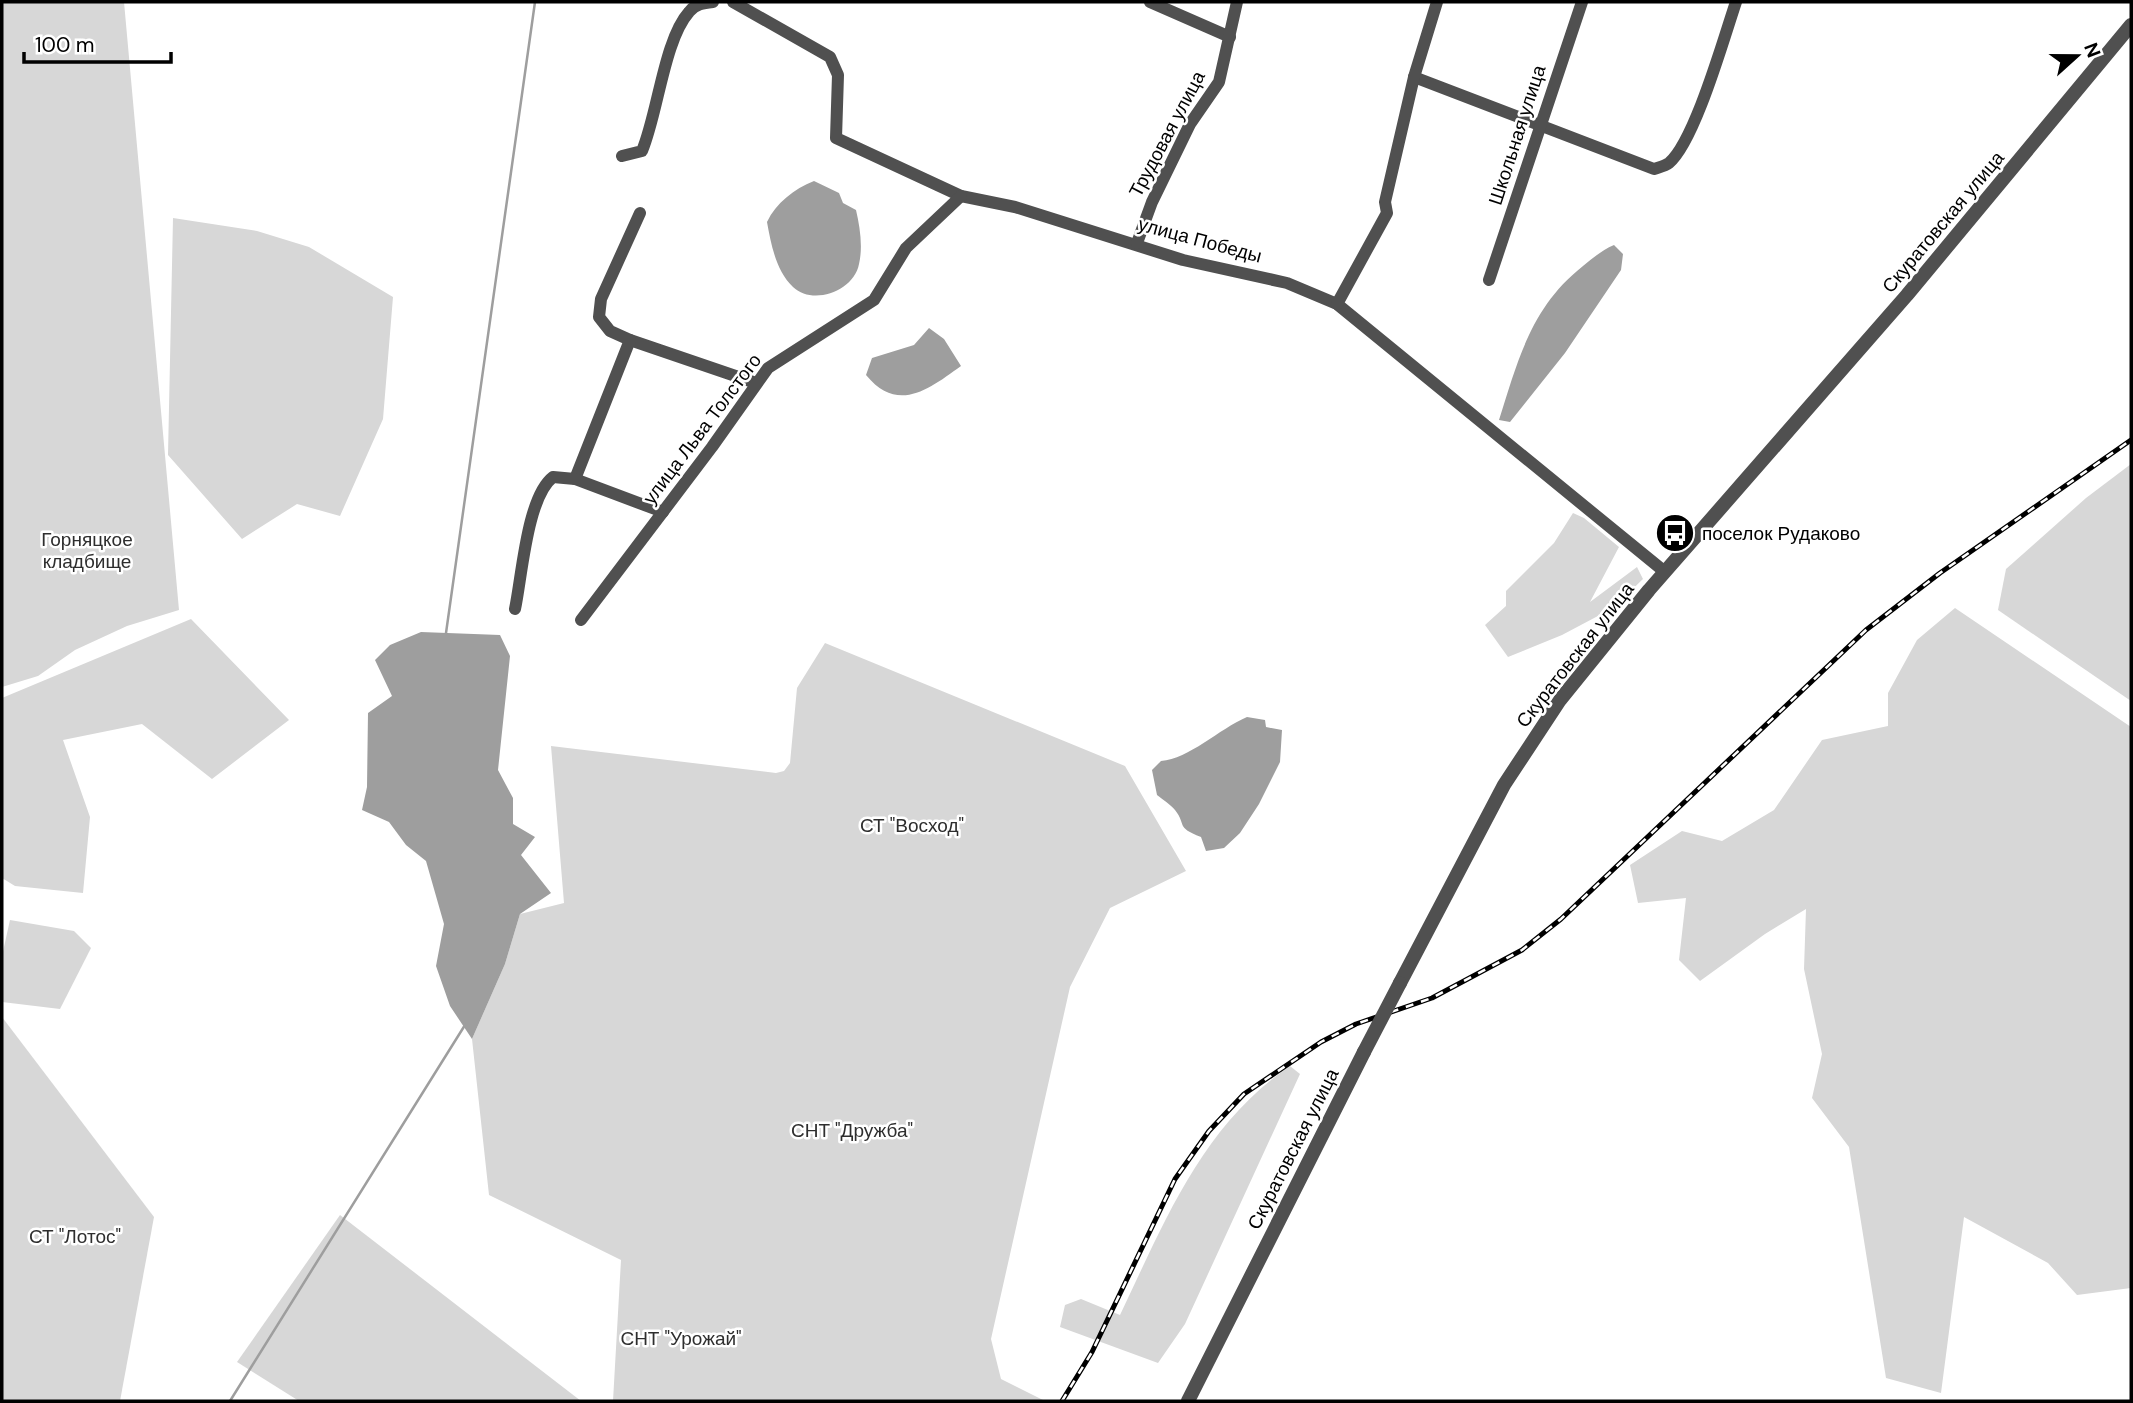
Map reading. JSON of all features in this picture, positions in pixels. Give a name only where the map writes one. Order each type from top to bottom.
[{"type":"street","points":[[622,156],[642,150],[650,132],[670,50],[688,12],[707,2]]},
{"type":"street","name":"улица Победы","points":[[733,2],[830,57],[838,75],[836,138],[961,197],[1015,207],[1137,243],[1183,260],[1287,283],[1337,304],[1665,572]]},
{"type":"street","points":[[1150,2],[1230,37]]},
{"type":"street","name":"Трудовая улица","points":[[1137,243],[1152,202],[1190,124],[1219,82],[1237,2]]},
{"type":"street","points":[[1337,304],[1387,213],[1385,202],[1414,77],[1437,2]]},
{"type":"street","name":"Школьная улица","points":[[1489,281],[1582,2]]},
{"type":"street","points":[[1414,77],[1647,167],[1665,166],[1679,151],[1704,99],[1736,2]]},
{"type":"street","name":"Скуратовская улица","points":[[1188,1401],[1476,836],[1560,700],[1665,572],[1891,314],[2131,25]]},
{"type":"street","name":"улица Льва Толстого","points":[[581,620],[768,368],[874,300],[906,247],[961,197]]},
{"type":"street","points":[[640,213],[601,299],[599,317],[611,331],[630,340],[756,383]]},
{"type":"street","points":[[575,479],[630,340]]},
{"type":"street","points":[[515,609],[533,515],[543,485],[553,477],[575,479],[663,512]]},
{"type":"green space","name":"Горняцкое кладбище","points":[[2,2],[124,2],[179,610],[127,626],[75,650],[38,676],[2,687]]},
{"type":"green space","points":[[173,218],[257,231],[309,247],[393,297],[383,419],[340,516],[297,504],[242,539],[168,455]]},
{"type":"green space","points":[[2131,464],[2131,701],[1998,610],[2006,569],[2086,498]]},
{"type":"green space","points":[[1573,513],[1584,518],[1619,547],[1590,602],[1637,567],[1643,579],[1613,608],[1562,635],[1508,657],[1485,625],[1506,606],[1506,591],[1554,543]]},
{"type":"green space","points":[[1955,608],[2131,727],[2131,1288],[2077,1295],[2048,1263],[1964,1217],[1941,1393],[1886,1378],[1849,1147],[1812,1098],[1822,1054],[1804,969],[1806,909],[1765,934],[1700,981],[1679,960],[1686,898],[1638,903],[1630,865],[1682,831],[1722,841],[1774,810],[1822,740],[1888,726],[1888,693],[1917,640]]},
{"type":"green space","points":[[191,619],[289,720],[212,779],[142,724],[63,740],[90,817],[83,893],[15,886],[2,878],[2,698]]},
{"type":"green space","points":[[825,643],[1125,766],[1186,871],[1110,908],[1070,987],[991,1339],[1001,1379],[1045,1401],[613,1401],[621,1260],[489,1195],[472,1039],[505,964],[520,914],[564,903],[551,746],[776,773],[784,771],[790,763],[797,688]]},
{"type":"green space","points":[[10,920],[74,931],[91,948],[60,1009],[2,1002],[2,956]]},
{"type":"green space","name":"СТ \"Лотос\"","points":[[2,1017],[154,1217],[120,1401],[2,1401]]},
{"type":"green space","points":[[1290,1066],[1300,1074],[1185,1324],[1158,1363],[1060,1327],[1065,1305],[1081,1299],[1120,1315],[1170,1211],[1209,1146],[1232,1117],[1259,1090]]},
{"type":"green space","points":[[340,1215],[581,1401],[299,1401],[237,1362]]},
{"type":"shaded area","points":[[814,181],[839,193],[843,203],[856,210],[860,237],[860,257],[856,274],[841,288],[821,295],[801,293],[787,281],[775,257],[767,222],[786,197]]},
{"type":"shaded area","points":[[1614,245],[1623,254],[1621,270],[1565,353],[1510,422],[1499,420],[1520,356],[1539,317],[1565,282],[1594,257]]},
{"type":"shaded area","points":[[929,328],[944,339],[961,366],[937,383],[914,394],[890,393],[878,387],[866,375],[872,358],[914,345]]},
{"type":"shaded area","points":[[421,632],[500,635],[510,656],[498,770],[513,798],[513,824],[535,837],[521,855],[551,893],[520,914],[505,964],[472,1039],[450,1006],[436,966],[444,924],[426,861],[406,845],[389,822],[362,810],[367,787],[368,713],[392,696],[375,660],[390,645]]},
{"type":"shaded area","points":[[1247,717],[1265,720],[1266,727],[1282,730],[1280,762],[1259,804],[1240,833],[1224,848],[1206,851],[1201,837],[1185,828],[1175,810],[1157,795],[1152,770],[1161,761],[1182,755]]},
{"type":"waterway","points":[[446,633],[535,2]]},
{"type":"waterway","points":[[230,1401],[465,1025]]},
{"type":"railway","points":[[1062,1401],[1092,1352],[1175,1179],[1209,1131],[1244,1094],[1321,1042],[1356,1024],[1432,998],[1522,950],[1561,919],[1866,630],[1940,573],[2131,440]]},
{"type":"place","name":"поселок Рудаково","points":[[1675,533]]},
{"type":"park label","name":"СТ \"Восход\"","points":[[912,825]]},
{"type":"park label","name":"СНТ \"Дружба\"","points":[[852,1130]]},
{"type":"park label","name":"СНТ \"Урожай\"","points":[[681,1338]]}]
